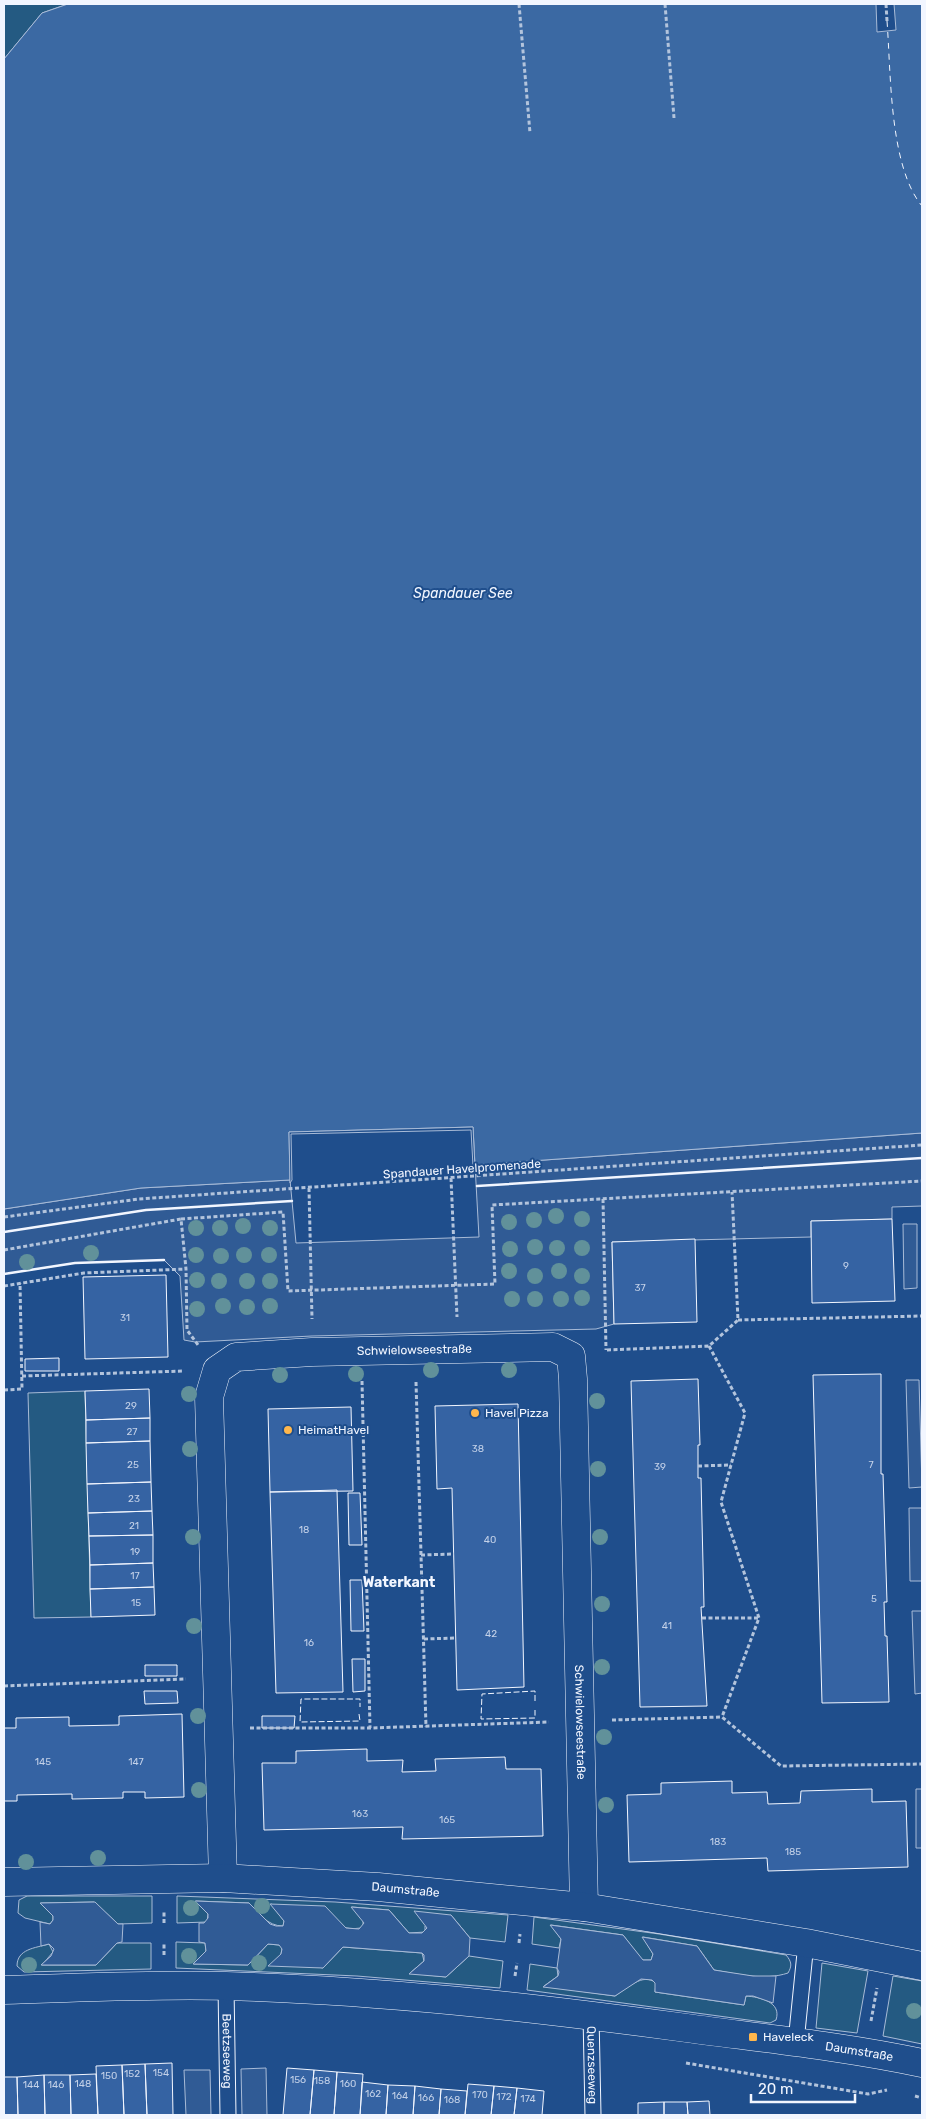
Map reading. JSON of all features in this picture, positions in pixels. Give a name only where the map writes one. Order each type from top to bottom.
[{"type":"main road","name":"Schwielowseestraße","points":[[217,1370],[236,1357],[312,1352],[553,1347],[571,1356],[584,1907]]},
{"type":"main road","points":[[217,1370],[209,1397],[219,1677],[223,1878]]},
{"type":"main road","name":"Daumstraße","points":[[4,1882],[223,1878],[378,1887],[584,1907],[806,1943],[922,1966]]},
{"type":"main road","name":"Daumstraße","points":[[4,1990],[164,1985],[226,1986],[380,1994],[591,2015],[866,2051],[922,2063]]},
{"type":"lane","points":[[796,2042],[806,1943]]},
{"type":"lane","name":"Beetzseeweg","points":[[226,1986],[228,2115]]},
{"type":"lane","name":"Quenzseeweg","points":[[591,2015],[593,2115]]},
{"type":"path","points":[[520,4],[530,133]]},
{"type":"path","points":[[665,4],[674,118]]},
{"type":"path","points":[[886,4],[887,21]]},
{"type":"path","name":"Spandauer Havelpromenade","points":[[4,1217],[140,1199],[922,1145]]},
{"type":"path","points":[[451,1178],[458,1350]]},
{"type":"path","points":[[4,1250],[181,1219],[283,1212],[288,1291],[495,1284],[492,1205],[922,1181]]},
{"type":"path","points":[[308,1188],[312,1352]]},
{"type":"path","points":[[732,1192],[738,1320]]},
{"type":"path","points":[[603,1199],[607,1350]]},
{"type":"path","points":[[181,1219],[186,1269],[187,1330],[217,1370]]},
{"type":"path","points":[[4,1286],[84,1273],[186,1269]]},
{"type":"path","points":[[4,1390],[22,1389],[20,1283]]},
{"type":"path","points":[[571,1356],[607,1350],[709,1346],[738,1320],[922,1316]]},
{"type":"path","points":[[709,1346],[745,1413],[721,1502],[759,1618],[722,1717]]},
{"type":"path","points":[[415,1351],[426,1726]]},
{"type":"path","points":[[362,1352],[370,1728]]},
{"type":"path","points":[[22,1376],[217,1370]]},
{"type":"path","points":[[698,1466],[731,1465]]},
{"type":"path","points":[[422,1555],[454,1554]]},
{"type":"path","points":[[702,1618],[759,1618]]},
{"type":"path","points":[[424,1639],[456,1638]]},
{"type":"path","points":[[4,1686],[219,1677]]},
{"type":"path","points":[[220,1729],[370,1728],[722,1717],[781,1766],[922,1764]]},
{"type":"path","points":[[870,2025],[878,1982]]},
{"type":"path","points":[[678,2061],[868,2094],[886,2090],[892,2092]]},
{"type":"shaded area","points":[[4,4],[68,4],[42,13],[4,59]]},
{"type":"shaded area","points":[[922,1133],[922,1206],[892,1207],[892,1219],[811,1221],[811,1237],[612,1242],[614,1324],[596,1329],[312,1336],[195,1342],[184,1340],[180,1276],[164,1260],[75,1263],[4,1274],[4,1209],[141,1188],[290,1180],[296,1243],[479,1237],[475,1165]]},
{"type":"shaded area","points":[[903,1224],[917,1224],[917,1288],[904,1289]]},
{"type":"shaded area","points":[[906,1380],[919,1380],[922,1487],[909,1488]]},
{"type":"shaded area","points":[[85,1391],[91,1617],[34,1618],[28,1393]]},
{"type":"shaded area","points":[[909,1508],[922,1508],[922,1581],[910,1581]]},
{"type":"shaded area","points":[[912,1611],[922,1611],[922,1693],[915,1694]]},
{"type":"shaded area","points":[[916,1789],[922,1789],[922,1848],[916,1848]]},
{"type":"shaded area","points":[[27,1896],[152,1896],[152,1923],[118,1924],[94,1902],[41,1903],[53,1916],[50,1924],[25,1918],[18,1913],[19,1900]]},
{"type":"shaded area","points":[[177,1896],[335,1902],[508,1915],[505,1942],[470,1938],[451,1915],[425,1926],[425,1932],[409,1933],[389,1910],[352,1907],[363,1921],[363,1927],[355,1929],[331,1925],[271,1904],[284,1921],[283,1926],[272,1924],[249,1903],[196,1901],[208,1914],[207,1922],[177,1923]]},
{"type":"shaded area","points":[[195,1901],[249,1903],[270,1924],[276,1926],[283,1926],[284,1921],[270,1904],[325,1906],[346,1928],[359,1929],[364,1923],[351,1907],[389,1910],[409,1933],[422,1933],[427,1928],[414,1911],[451,1915],[470,1938],[469,1956],[446,1977],[409,1974],[424,1961],[422,1953],[343,1947],[323,1968],[268,1966],[281,1954],[282,1949],[279,1945],[268,1944],[248,1965],[193,1964],[206,1951],[205,1943],[199,1942],[199,1923],[204,1923],[208,1918],[208,1914]]},
{"type":"shaded area","points":[[95,1902],[118,1924],[123,1924],[122,1942],[117,1943],[96,1965],[41,1965],[51,1956],[54,1949],[49,1944],[41,1946],[40,1922],[50,1924],[53,1916],[40,1903]]},
{"type":"shaded area","points":[[534,1917],[659,1934],[786,1955],[791,1966],[788,1973],[760,1977],[714,1970],[697,1946],[643,1937],[653,1954],[651,1960],[642,1960],[623,1935],[551,1925],[561,1939],[559,1948],[532,1944]]},
{"type":"shaded area","points":[[550,1925],[623,1935],[643,1960],[651,1960],[653,1954],[642,1937],[697,1946],[714,1970],[753,1976],[776,1976],[773,2003],[753,1996],[746,1996],[744,2005],[655,1992],[655,1983],[652,1980],[641,1979],[615,1996],[543,1987],[558,1976],[559,1972],[557,1968],[561,1939]]},
{"type":"shaded area","points":[[176,1942],[205,1943],[206,1951],[194,1964],[248,1965],[268,1944],[279,1945],[282,1948],[281,1954],[277,1959],[323,1968],[343,1947],[422,1953],[424,1961],[410,1973],[446,1977],[469,1956],[503,1961],[500,1988],[357,1976],[176,1968]]},
{"type":"shaded area","points":[[117,1943],[151,1943],[151,1969],[24,1972],[17,1966],[18,1960],[23,1953],[49,1944],[53,1952],[42,1965],[96,1965]]},
{"type":"shaded area","points":[[822,1963],[868,1971],[857,2033],[816,2028]]},
{"type":"shaded area","points":[[530,1964],[557,1968],[558,1976],[544,1986],[615,1996],[640,1980],[646,1979],[656,1983],[655,1992],[744,2005],[746,1996],[763,1999],[776,2009],[776,2020],[770,2023],[527,1990]]},
{"type":"shaded area","points":[[893,1976],[922,1981],[922,2044],[883,2036]]},
{"type":"shaded area","points":[[266,2068],[267,2115],[242,2115],[241,2069]]},
{"type":"shaded area","points":[[184,2070],[210,2070],[211,2115],[186,2115]]},
{"type":"water","name":"Spandauer See","points":[[68,4],[922,4],[922,1133],[475,1165],[473,1127],[289,1132],[290,1180],[141,1188],[4,1209],[4,59],[42,13]]},
{"type":"pier","points":[[876,4],[894,4],[896,30],[877,32]]},
{"type":"pier","points":[[473,1127],[475,1168],[473,1166],[471,1130],[291,1134],[292,1180],[290,1183],[289,1132]]},
{"type":"building","points":[[892,1219],[895,1301],[812,1303],[811,1221]]},
{"type":"building","points":[[695,1239],[697,1322],[614,1324],[612,1242]]},
{"type":"building","points":[[166,1275],[168,1357],[85,1359],[83,1277]]},
{"type":"building","points":[[59,1358],[59,1371],[25,1371],[25,1359]]},
{"type":"building","points":[[881,1374],[881,1474],[883,1474],[887,1602],[884,1602],[889,1702],[822,1703],[813,1375]]},
{"type":"building","points":[[698,1379],[700,1445],[698,1445],[698,1478],[701,1478],[704,1607],[701,1607],[707,1706],[640,1707],[631,1381]]},
{"type":"building","points":[[149,1389],[150,1418],[86,1420],[85,1391]]},
{"type":"building","points":[[518,1404],[524,1687],[457,1690],[452,1488],[437,1489],[435,1406]]},
{"type":"building","points":[[351,1407],[353,1491],[270,1492],[268,1409]]},
{"type":"building","points":[[150,1418],[150,1441],[86,1443],[86,1420]]},
{"type":"building","points":[[150,1441],[151,1482],[87,1484],[86,1443]]},
{"type":"building","points":[[151,1482],[152,1511],[88,1513],[87,1484]]},
{"type":"building","points":[[337,1490],[343,1692],[276,1693],[270,1492]]},
{"type":"building","points":[[348,1493],[360,1493],[362,1545],[349,1545]]},
{"type":"building","points":[[152,1511],[153,1535],[89,1536],[88,1513]]},
{"type":"building","points":[[153,1535],[153,1563],[90,1565],[89,1536]]},
{"type":"building","points":[[153,1563],[154,1587],[90,1589],[90,1565]]},
{"type":"building","points":[[350,1580],[362,1580],[364,1631],[351,1631]]},
{"type":"building","points":[[154,1587],[155,1615],[91,1617],[90,1589]]},
{"type":"building","points":[[352,1659],[365,1659],[365,1691],[353,1692]]},
{"type":"building","points":[[145,1665],[177,1665],[177,1676],[145,1676]]},
{"type":"building","points":[[144,1691],[177,1691],[178,1703],[145,1704]]},
{"type":"building","points":[[182,1714],[184,1797],[145,1798],[145,1792],[123,1792],[123,1798],[72,1799],[72,1794],[17,1795],[17,1801],[4,1801],[4,1728],[16,1728],[16,1718],[69,1717],[69,1726],[119,1725],[119,1716]]},
{"type":"building","points":[[262,1716],[295,1716],[294,1728],[262,1728]]},
{"type":"building","points":[[367,1749],[367,1761],[403,1760],[402,1772],[436,1771],[435,1759],[505,1757],[506,1769],[541,1769],[543,1836],[402,1839],[403,1827],[264,1830],[262,1763],[296,1763],[296,1751]]},
{"type":"building","points":[[732,1781],[732,1793],[767,1792],[768,1804],[800,1803],[801,1791],[872,1789],[872,1802],[906,1801],[908,1867],[768,1871],[767,1858],[629,1862],[627,1795],[661,1794],[661,1783]]},
{"type":"building","points":[[172,2063],[173,2115],[147,2115],[145,2064]]},
{"type":"building","points":[[145,2064],[147,2115],[124,2115],[122,2065]]},
{"type":"building","points":[[122,2065],[124,2115],[98,2115],[96,2066]]},
{"type":"building","points":[[287,2068],[314,2070],[310,2115],[283,2115]]},
{"type":"building","points":[[314,2070],[337,2072],[334,2115],[310,2115]]},
{"type":"building","points":[[337,2072],[363,2074],[360,2115],[334,2115]]},
{"type":"building","points":[[96,2074],[98,2115],[71,2115],[70,2075]]},
{"type":"building","points":[[44,2075],[70,2075],[71,2115],[45,2115]]},
{"type":"building","points":[[44,2075],[45,2115],[18,2115],[17,2077]]},
{"type":"building","points":[[4,2077],[17,2077],[18,2115],[4,2115]]},
{"type":"building","points":[[362,2082],[388,2085],[386,2115],[360,2115]]},
{"type":"building","points":[[468,2084],[494,2086],[491,2115],[465,2115]]},
{"type":"building","points":[[388,2085],[415,2086],[413,2115],[386,2115]]},
{"type":"building","points":[[415,2086],[441,2089],[439,2115],[413,2115]]},
{"type":"building","points":[[494,2086],[517,2088],[514,2115],[491,2115]]},
{"type":"building","points":[[517,2088],[544,2091],[542,2115],[514,2115]]},
{"type":"building","points":[[441,2089],[467,2091],[465,2115],[439,2115]]},
{"type":"building","points":[[709,2101],[710,2115],[688,2115],[687,2102]]},
{"type":"building","points":[[664,2102],[664,2115],[638,2115],[638,2103]]},
{"type":"building","points":[[664,2102],[687,2102],[688,2115],[664,2115]]},
{"type":"ferry route","points":[[887,21],[891,91],[897,143],[911,189],[922,206]]},
{"type":"fence","points":[[535,1701],[535,1691],[482,1694],[481,1719],[535,1718],[535,1710]]},
{"type":"fence","points":[[359,1714],[360,1721],[300,1722],[301,1699],[360,1699],[360,1707]]},
{"type":"wall","points":[[477,1186],[922,1158]]},
{"type":"wall","points":[[4,1232],[146,1210],[292,1201]]},
{"type":"wall","points":[[4,1274],[75,1263],[164,1260]]},
{"type":"place","name":"Havel Pizza","points":[[475,1413]]},
{"type":"place","name":"HeimatHavel","points":[[288,1430]]},
{"type":"place","name":"Haveleck","points":[[753,2037]]},
{"type":"district","name":"Waterkant","points":[[399,1582]]}]
